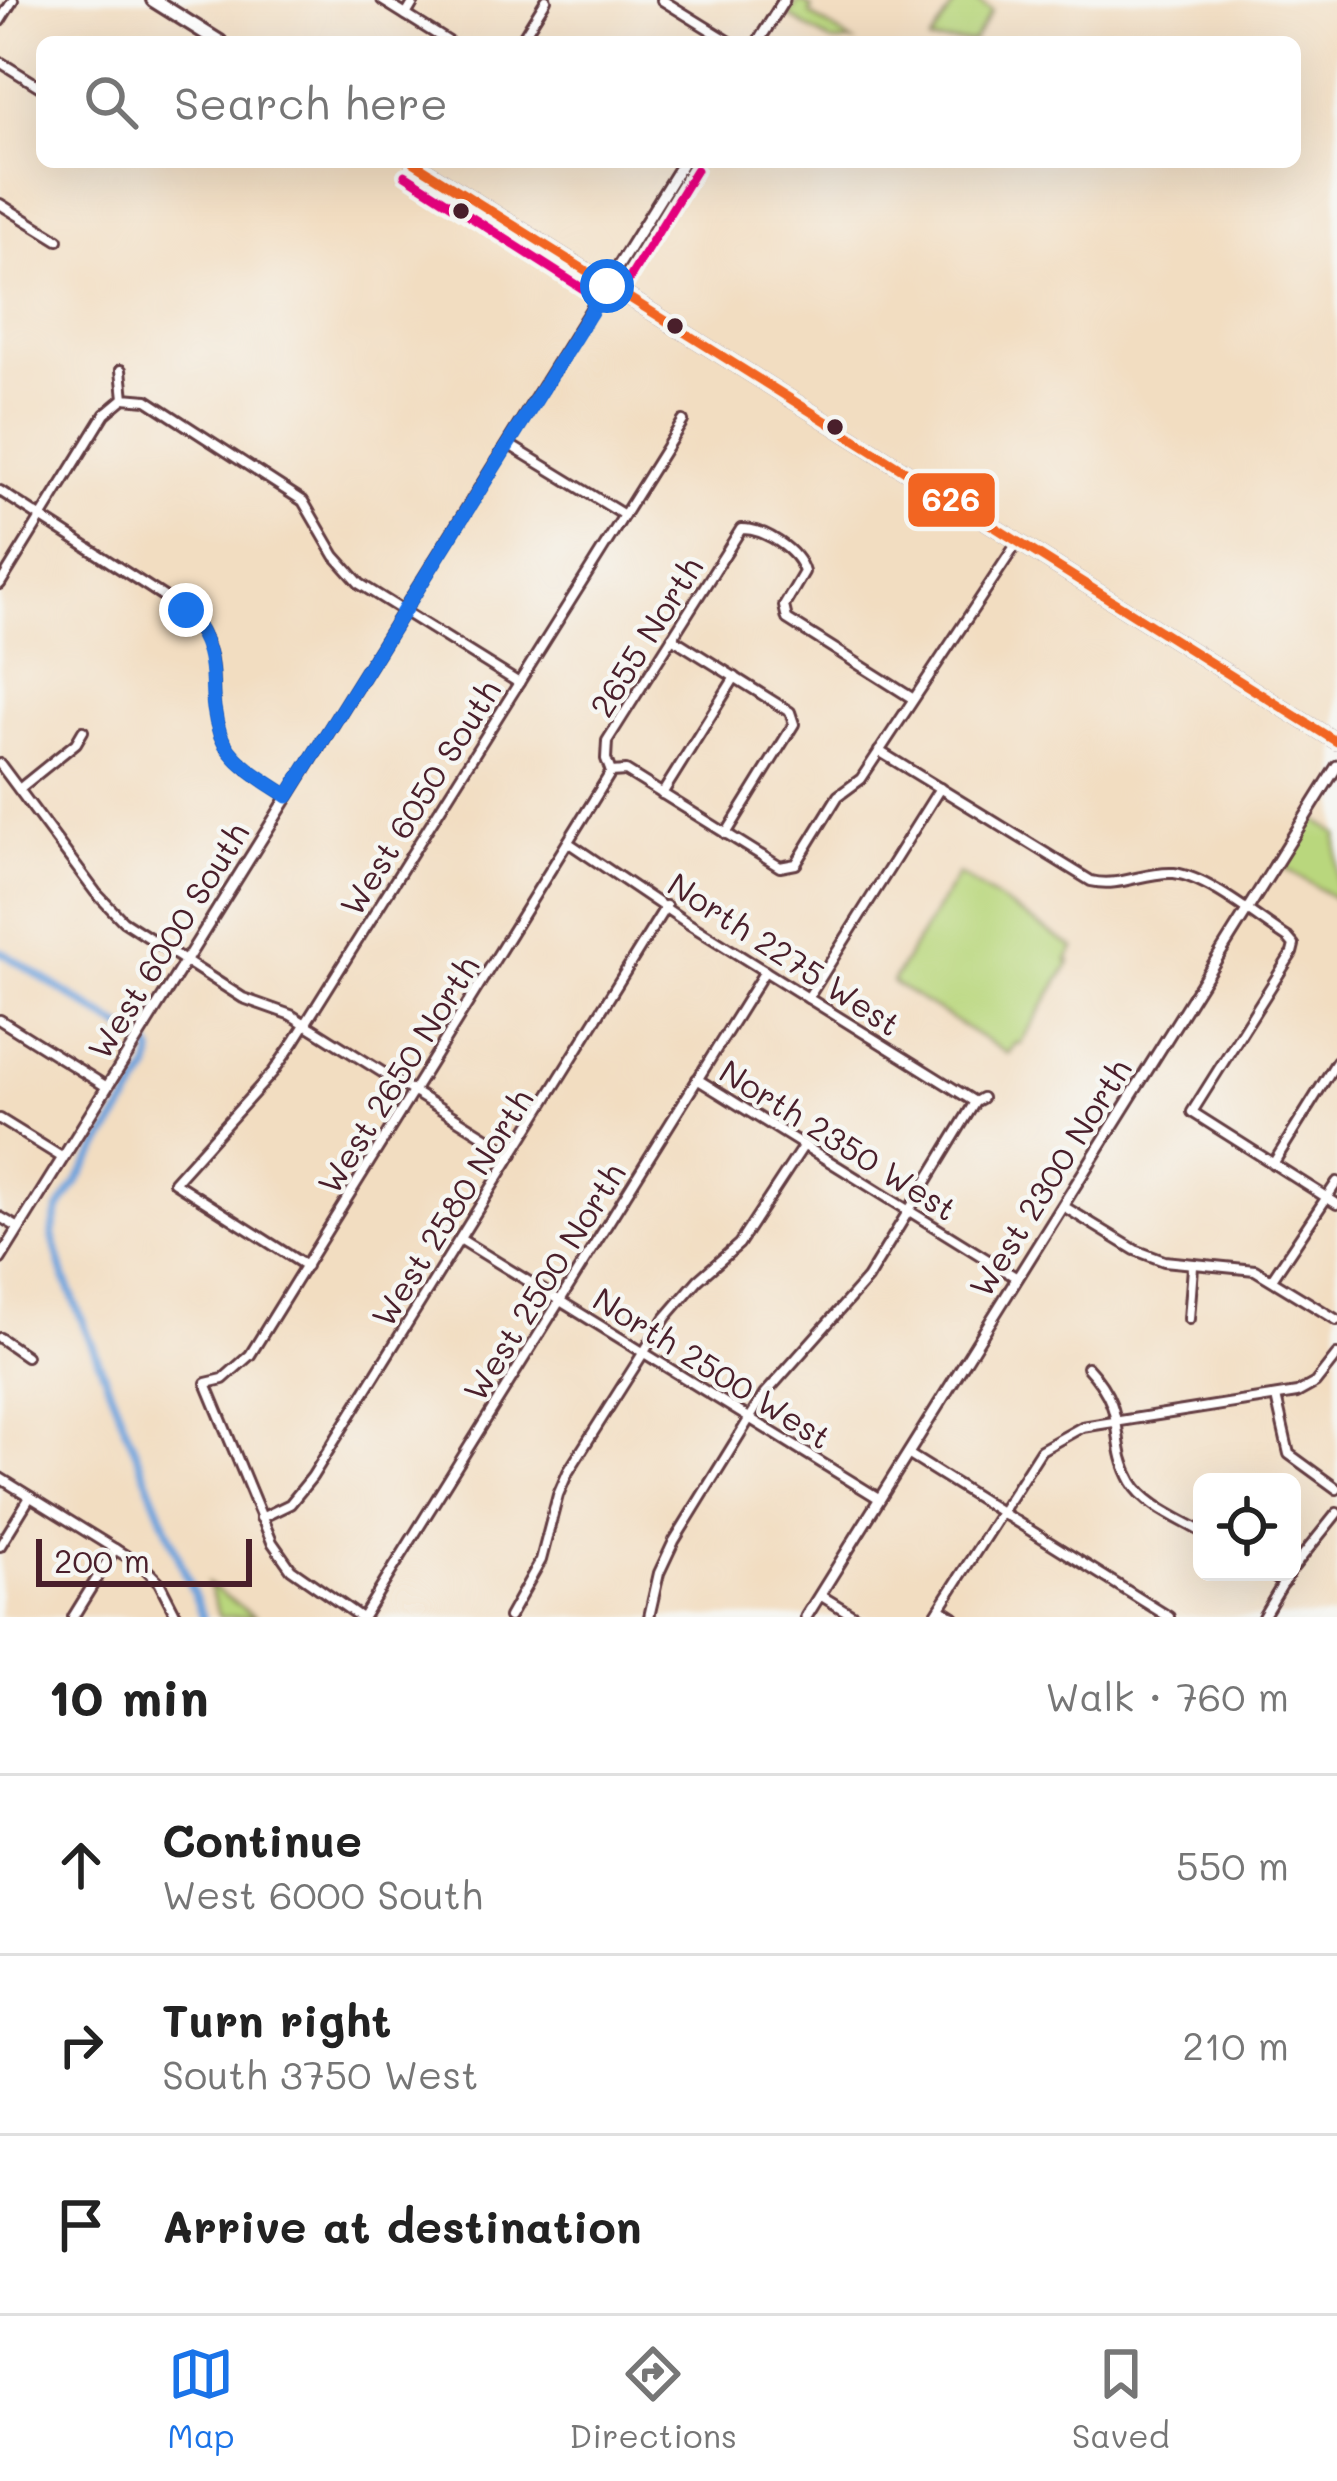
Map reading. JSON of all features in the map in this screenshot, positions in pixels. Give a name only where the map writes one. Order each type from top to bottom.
[{"type":"main road","points":[[153,0],[210,36]]},
{"type":"main road","points":[[422,168],[1337,742]]},
{"type":"street","points":[[0,21],[13,0]]},
{"type":"street","points":[[382,0],[439,36]]},
{"type":"street","points":[[406,15],[415,0]]},
{"type":"street","points":[[524,36],[546,0]]},
{"type":"street","points":[[762,36],[784,0]]},
{"type":"street","points":[[666,1],[721,36]]},
{"type":"street","points":[[0,62],[36,84]]},
{"type":"street","points":[[436,177],[441,168]]},
{"type":"street","name":"West 6000 South","points":[[0,1258],[679,168]]},
{"type":"street","points":[[0,204],[58,240]]},
{"type":"street","points":[[121,370],[124,398]]},
{"type":"street","points":[[0,584],[105,415],[124,398],[147,400],[303,501],[345,571],[519,682]]},
{"type":"street","name":"West 6050 South","points":[[306,1266],[173,1182],[273,1072],[306,1024],[683,421]]},
{"type":"street","points":[[508,444],[625,514]]},
{"type":"street","points":[[0,491],[186,610],[199,627],[214,665],[221,736],[252,772],[288,796]]},
{"type":"street","name":"2655 North","points":[[610,772],[607,742],[741,530],[756,528],[800,559],[805,572],[784,606],[787,619],[912,698]]},
{"type":"street","points":[[610,772],[626,771],[780,867],[796,864],[838,796],[862,779],[1017,542]]},
{"type":"street","points":[[672,638],[790,712],[794,724],[726,833]]},
{"type":"street","points":[[662,794],[734,677]]},
{"type":"street","points":[[19,789],[83,731]]},
{"type":"street","points":[[880,751],[1091,880],[1120,884],[1160,874],[1186,876],[1294,945],[1192,1112],[1337,1204]]},
{"type":"street","points":[[0,764],[96,893],[123,921],[244,998],[306,1024],[513,1154]]},
{"type":"street","name":"West 2300 North","points":[[806,1617],[1337,766]]},
{"type":"street","name":"West 2650 North","points":[[262,1518],[206,1383],[223,1379],[250,1355],[610,772]]},
{"type":"street","points":[[808,998],[940,788]]},
{"type":"street","name":"North 2275 West","points":[[569,843],[808,998],[978,1100],[909,1211]]},
{"type":"street","name":"West 2580 North","points":[[262,1518],[290,1504],[312,1477],[666,906]]},
{"type":"street","name":"West 2500 North","points":[[361,1617],[764,970]]},
{"type":"street","points":[[0,1020],[106,1088]]},
{"type":"street","points":[[1273,1163],[1337,1060]]},
{"type":"street","name":"North 2350 West","points":[[697,1078],[1017,1278]]},
{"type":"street","points":[[0,1119],[63,1158]]},
{"type":"street","points":[[509,1617],[541,1560],[568,1472],[681,1297],[739,1244],[804,1145]]},
{"type":"street","points":[[1272,1280],[1337,1182]]},
{"type":"street","points":[[1063,1206],[1163,1262],[1255,1270],[1337,1320]]},
{"type":"street","points":[[649,1617],[659,1573],[674,1541],[750,1418],[779,1375],[860,1289],[909,1211]]},
{"type":"street","points":[[0,1216],[19,1228]]},
{"type":"street","name":"North 2500 West","points":[[460,1239],[880,1499]]},
{"type":"street","points":[[1189,1319],[1193,1266]]},
{"type":"street","points":[[0,1338],[26,1356]]},
{"type":"street","points":[[954,1617],[937,1613],[1028,1467],[1051,1442],[1082,1427],[1276,1397],[1316,1383],[1337,1355]]},
{"type":"street","points":[[1087,1367],[1113,1401],[1133,1484],[1149,1500],[1193,1527]]},
{"type":"street","points":[[1276,1397],[1289,1454],[1337,1489]]},
{"type":"street","points":[[908,1454],[1169,1617]]},
{"type":"street","points":[[0,1478],[159,1582],[176,1617]]},
{"type":"street","points":[[0,1546],[30,1497]]},
{"type":"street","points":[[1301,1558],[1337,1514]]},
{"type":"street","points":[[262,1518],[291,1569],[361,1617]]},
{"type":"street","points":[[73,1617],[115,1550]]},
{"type":"street","points":[[1263,1617],[1283,1583],[1280,1581]]},
{"type":"street","points":[[820,1595],[856,1617]]},
{"type":"green space","points":[[799,0],[812,8],[810,14],[844,36],[821,36],[788,15]]},
{"type":"green space","points":[[957,0],[975,0],[992,11],[977,36],[934,36]]},
{"type":"green space","points":[[1313,818],[1337,834],[1337,900],[1282,866]]},
{"type":"green space","points":[[958,874],[1074,948],[1020,1044],[1008,1054],[892,982]]},
{"type":"green space","points":[[208,1584],[255,1617],[220,1617]]},
{"type":"waterway","points":[[0,951],[130,1033]]},
{"type":"waterway","points":[[148,1044],[153,1053],[149,1070],[58,1211],[52,1234],[62,1271],[203,1617]]},
{"type":"transit line","name":"626","points":[[423,168],[1337,742]]},
{"type":"transit line","points":[[620,294],[696,170]]},
{"type":"transit line","points":[[405,175],[599,299]]},
{"type":"route","points":[[186,610],[199,627],[214,665],[221,736],[233,755],[288,796],[607,286]]}]
